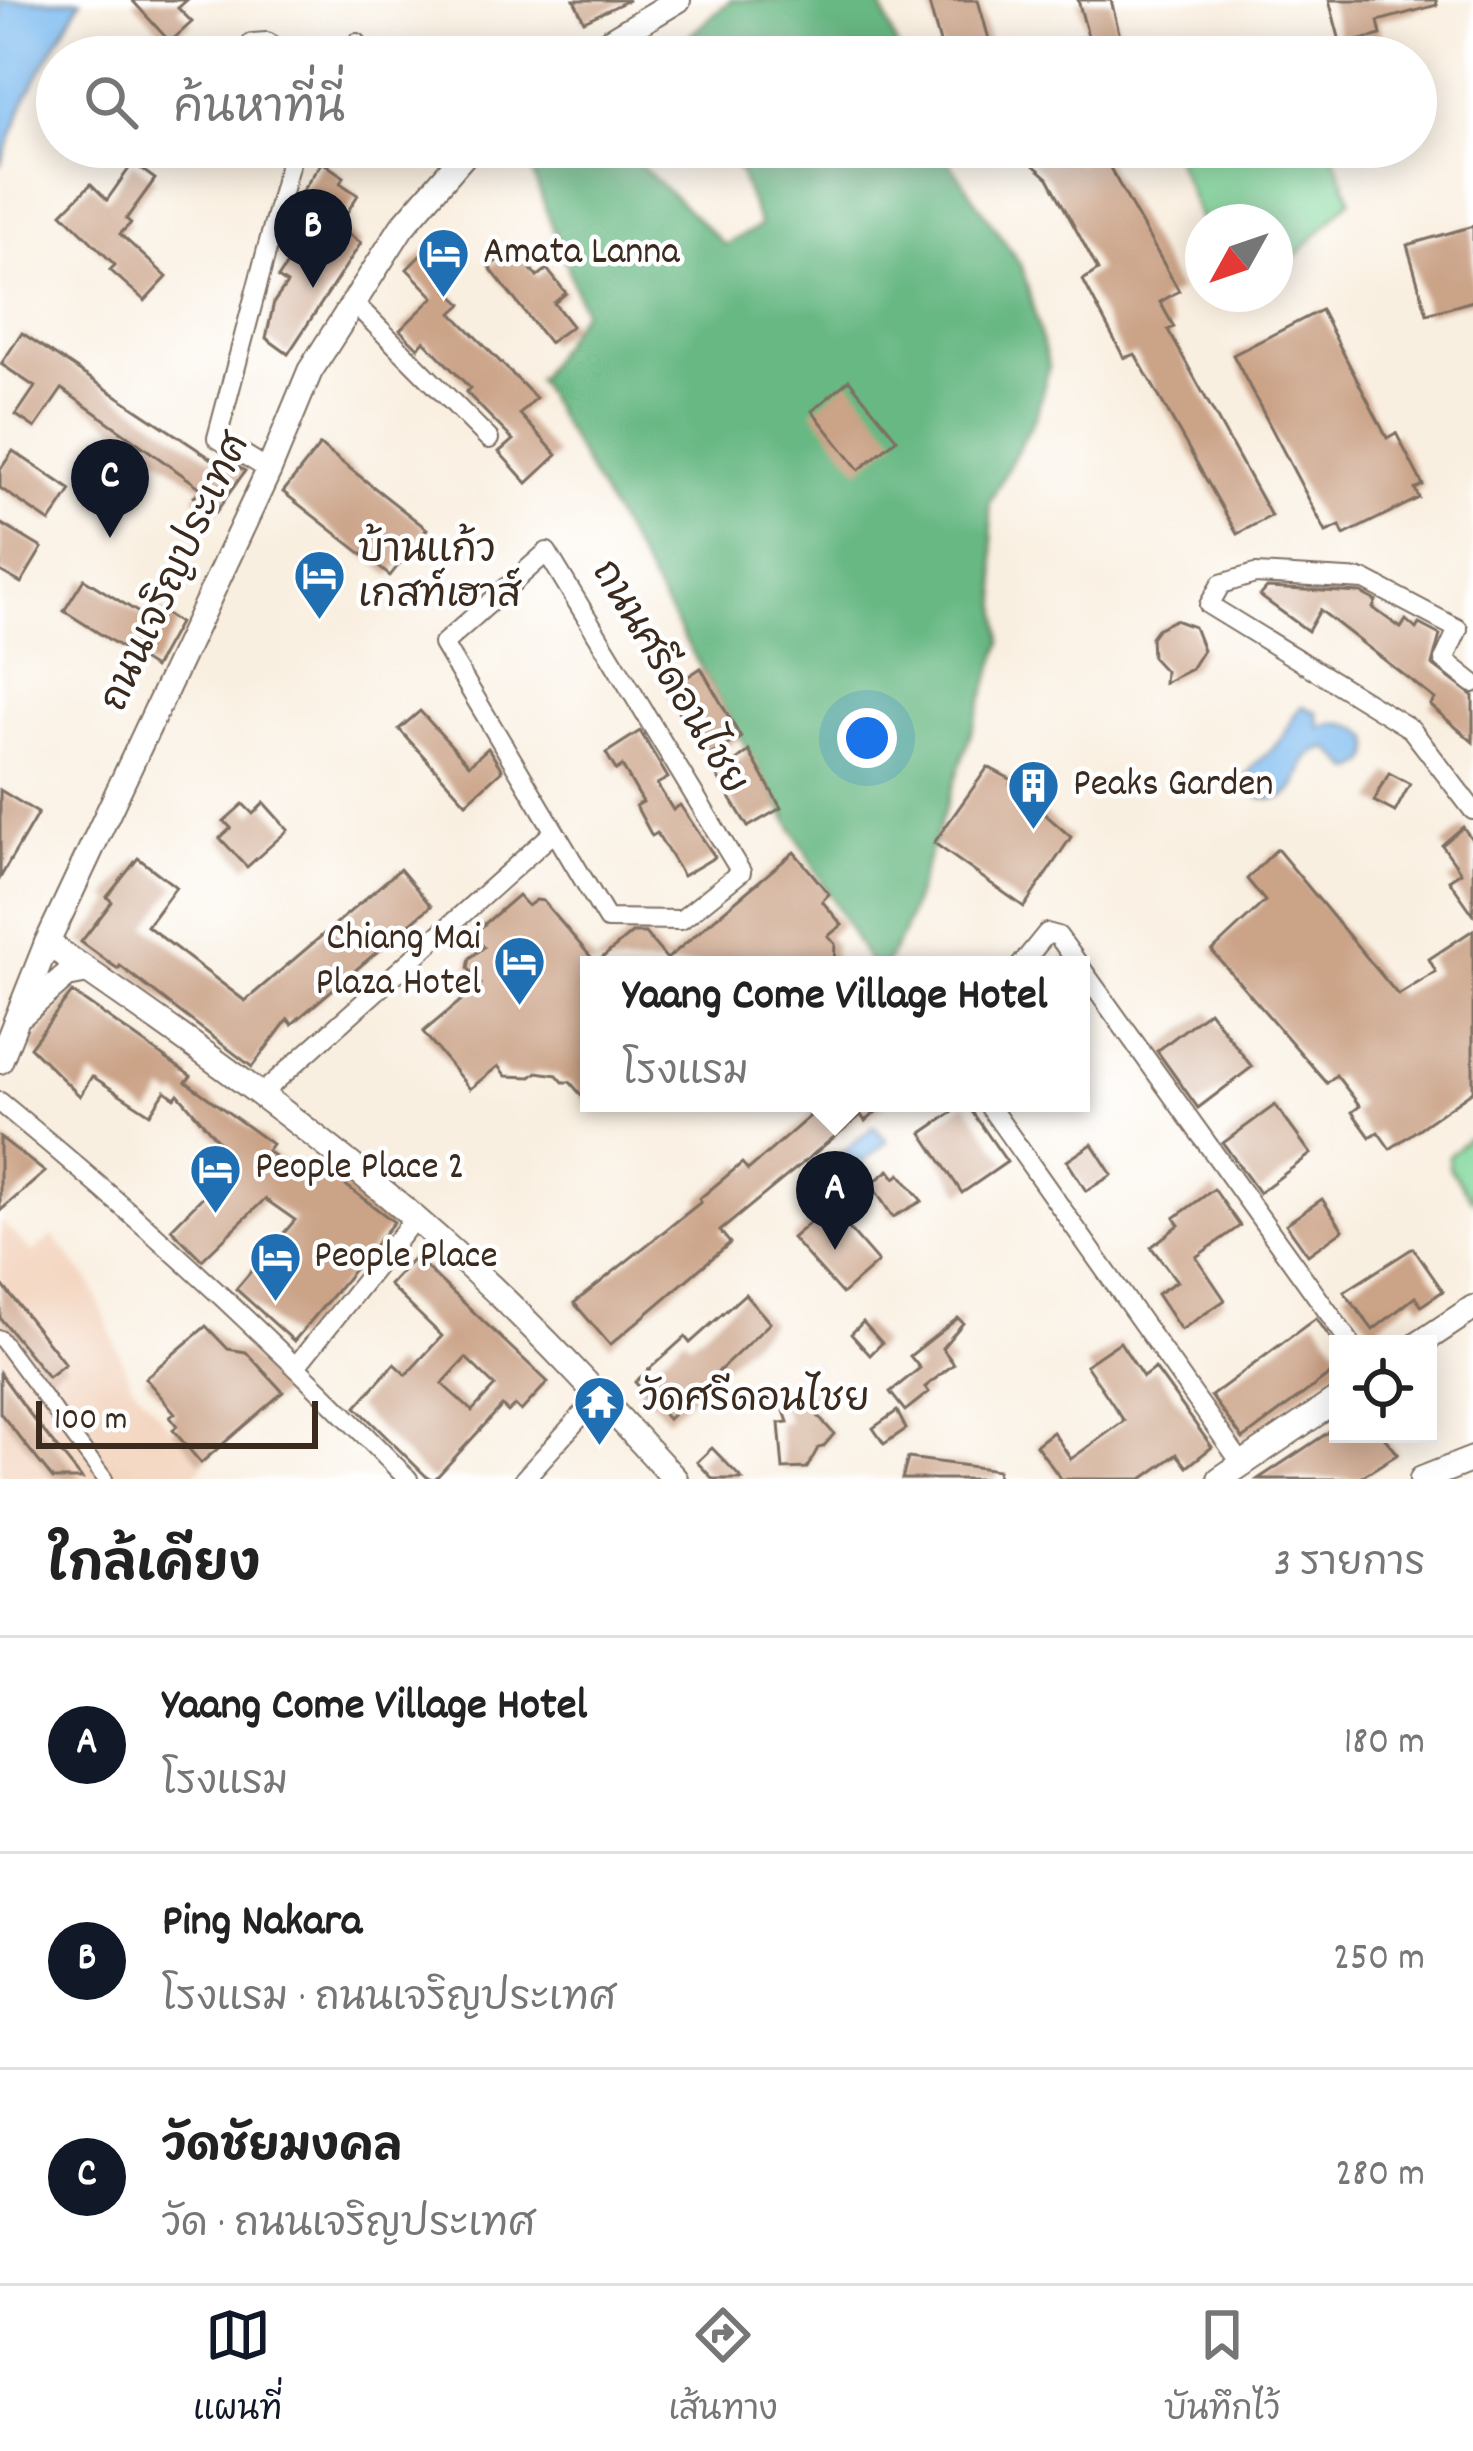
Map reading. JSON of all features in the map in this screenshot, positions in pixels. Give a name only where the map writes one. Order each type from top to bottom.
[{"type":"street","points":[[618,36],[678,0]]},
{"type":"street","points":[[269,470],[217,438],[288,168]]},
{"type":"street","name":"ถนนเจริญประเทศ","points":[[0,1061],[47,943],[269,470],[310,371],[402,227],[453,168]]},
{"type":"street","points":[[352,301],[489,439]]},
{"type":"street","name":"ถนนศรีดอนไชย","points":[[548,552],[741,872],[681,920],[607,919],[553,832],[443,644],[548,552]]},
{"type":"street","points":[[1473,683],[1444,660],[1458,629],[1365,580],[1256,574],[1221,584],[1209,605],[1411,730],[1473,810]]},
{"type":"street","points":[[260,1095],[553,832]]},
{"type":"street","points":[[1028,956],[1047,932],[1058,936],[1073,956]]},
{"type":"street","points":[[47,943],[260,1095],[416,1218],[508,1302],[674,1479]]},
{"type":"street","points":[[16,1019],[67,975],[88,971]]},
{"type":"street","points":[[1090,980],[1345,1335]]},
{"type":"street","points":[[0,1102],[106,1189],[297,1365],[408,1479]]},
{"type":"street","points":[[993,1112],[1242,1464]]},
{"type":"street","points":[[297,1365],[416,1218]]},
{"type":"street","points":[[1433,1335],[1473,1308]]},
{"type":"street","points":[[0,1338],[105,1479]]},
{"type":"street","points":[[524,1479],[599,1396]]},
{"type":"street","points":[[1220,1479],[1329,1405]]},
{"type":"street","points":[[1422,1479],[1473,1459]]},
{"type":"shaded area","points":[[0,1221],[32,1252],[53,1236],[91,1283],[132,1384],[204,1466],[189,1479],[0,1479]]},
{"type":"green space","points":[[731,0],[879,0],[893,36],[689,36]]},
{"type":"green space","points":[[537,168],[643,168],[725,245],[760,226],[738,168],[954,168],[1022,267],[1049,367],[1036,416],[989,503],[1002,642],[903,933],[890,956],[865,956],[537,380],[583,310],[533,174]]},
{"type":"green space","points":[[1180,168],[1338,168],[1351,199],[1293,259],[1293,204],[1194,204]]},
{"type":"green space","points":[[1468,1138],[1473,1144],[1473,1201],[1449,1168],[1449,1155]]},
{"type":"water","points":[[0,0],[81,0],[61,36],[36,36],[36,79],[0,166]]},
{"type":"water","points":[[1302,706],[1317,712],[1320,728],[1347,724],[1360,729],[1371,739],[1369,759],[1352,770],[1329,748],[1320,750],[1309,757],[1294,788],[1283,798],[1254,794],[1243,786],[1246,778],[1281,739]]},
{"type":"water","points":[[874,1126],[887,1141],[852,1172],[838,1156]]},
{"type":"building","points":[[132,0],[187,0],[178,8],[192,22],[177,36],[165,36]]},
{"type":"building","points":[[574,0],[629,0],[584,21]]},
{"type":"building","points":[[928,0],[978,0],[988,36],[938,36]]},
{"type":"building","points":[[1078,0],[1111,0],[1120,36],[1088,36]]},
{"type":"building","points":[[1329,0],[1436,0],[1437,5],[1378,21],[1381,35],[1339,36]]},
{"type":"building","points":[[129,168],[140,168],[155,179],[120,234],[167,277],[145,301],[110,270],[115,265],[62,213],[91,184],[107,200]]},
{"type":"building","points":[[318,168],[331,168],[344,177],[340,183],[358,195],[341,222],[300,194]]},
{"type":"building","points":[[1037,168],[1110,168],[1179,291],[1160,302],[1174,327],[1168,330],[1271,516],[1237,534],[1135,354],[1124,358],[1083,280],[1098,270],[1048,178]]},
{"type":"building","points":[[333,223],[361,243],[288,354],[266,338],[274,302],[287,284],[278,278],[288,263],[299,271]]},
{"type":"building","points":[[1473,226],[1473,301],[1427,314],[1407,245]]},
{"type":"building","points":[[431,245],[462,277],[448,291],[462,304],[452,313],[536,398],[520,414],[557,455],[527,483],[499,452],[513,440],[466,392],[470,388],[424,341],[418,348],[400,330],[434,297],[407,269]]},
{"type":"building","points":[[514,247],[537,277],[547,269],[566,293],[554,303],[572,326],[549,343],[489,267]]},
{"type":"building","points":[[1321,310],[1387,438],[1396,433],[1423,485],[1415,489],[1419,498],[1344,535],[1340,526],[1326,532],[1233,355]]},
{"type":"building","points":[[22,333],[218,463],[222,457],[245,471],[216,512],[194,497],[201,488],[62,389],[35,428],[16,415],[35,387],[1,364]]},
{"type":"building","points":[[849,380],[897,439],[859,470],[812,411]]},
{"type":"building","points":[[320,445],[427,529],[390,576],[283,492]]},
{"type":"building","points":[[13,451],[71,490],[50,522],[0,488],[0,470]]},
{"type":"building","points":[[0,523],[42,548],[21,583],[0,571]]},
{"type":"building","points":[[84,579],[152,621],[159,610],[179,623],[154,668],[64,611]]},
{"type":"building","points":[[1267,588],[1361,593],[1376,601],[1373,608],[1401,628],[1406,620],[1416,629],[1419,624],[1440,635],[1432,665],[1473,696],[1473,742],[1430,705],[1435,699],[1320,610],[1308,631],[1260,596]]},
{"type":"building","points":[[1175,620],[1194,627],[1203,650],[1191,669],[1164,683],[1165,671],[1152,657],[1151,637]]},
{"type":"building","points":[[701,668],[741,738],[706,757],[666,691]]},
{"type":"building","points":[[420,711],[469,765],[488,748],[502,770],[466,803],[399,729]]},
{"type":"building","points":[[640,731],[668,778],[657,784],[673,810],[680,805],[715,857],[683,876],[657,833],[652,836],[636,806],[643,802],[622,766],[616,770],[606,753]]},
{"type":"building","points":[[749,751],[781,808],[748,827],[717,776]]},
{"type":"building","name":"Peaks Garden","points":[[988,767],[1012,780],[1010,784],[1041,806],[1071,837],[1024,907],[934,843]]},
{"type":"building","points":[[1389,773],[1410,784],[1395,812],[1374,801]]},
{"type":"building","points":[[0,790],[38,813],[0,878]]},
{"type":"building","points":[[264,803],[288,830],[247,867],[220,838],[231,828],[224,821],[243,804],[253,814]]},
{"type":"building","points":[[1463,827],[1473,841],[1473,914],[1449,880],[1461,872],[1442,845]]},
{"type":"building","points":[[1277,849],[1398,995],[1436,972],[1429,959],[1473,930],[1473,1091],[1390,1149],[1378,1132],[1370,1137],[1352,1112],[1360,1106],[1336,1075],[1327,1083],[1212,951],[1265,901],[1247,879]]},
{"type":"building","name":"Chiang Mai Plaza Hotel","points":[[794,852],[829,894],[822,901],[842,925],[828,936],[835,944],[834,956],[671,956]]},
{"type":"building","points":[[138,858],[176,887],[147,926],[245,1001],[400,869],[431,906],[292,1024],[288,1019],[252,1067],[120,966],[118,969],[81,942],[112,902],[107,897]]},
{"type":"building","name":"Chiang Mai Plaza Hotel","points":[[518,895],[528,906],[543,901],[590,956],[580,956],[580,1094],[557,1075],[506,1076],[498,1066],[470,1089],[423,1032],[481,984],[468,968],[470,958],[484,947],[473,934]]},
{"type":"building","name":"Chiang Mai Plaza Hotel","points":[[632,933],[645,933],[664,956],[604,956]]},
{"type":"building","points":[[72,992],[191,1076],[186,1082],[272,1144],[267,1151],[315,1184],[326,1170],[394,1222],[294,1341],[236,1289],[295,1220],[265,1199],[202,1260],[171,1229],[233,1166],[216,1147],[220,1143],[178,1094],[175,1098],[165,1091],[150,1114],[92,1076],[80,1096],[30,1047]]},
{"type":"building","points":[[1209,1011],[1252,1067],[1198,1108],[1157,1051]]},
{"type":"building","points":[[1275,1105],[1311,1154],[1259,1193],[1223,1143]]},
{"type":"building","points":[[815,1112],[876,1112],[865,1121],[861,1115],[720,1231],[730,1243],[610,1345],[574,1303],[701,1202],[742,1163],[748,1170]]},
{"type":"building","points":[[953,1112],[972,1112],[1007,1162],[962,1193],[922,1133]]},
{"type":"building","points":[[0,1137],[45,1172],[0,1211]]},
{"type":"building","points":[[1092,1144],[1112,1175],[1086,1191],[1067,1161]]},
{"type":"building","points":[[889,1170],[895,1178],[900,1174],[922,1201],[893,1217],[871,1184]]},
{"type":"building","points":[[1214,1189],[1240,1226],[1196,1257],[1225,1300],[1181,1330],[1157,1294],[1177,1281],[1151,1247],[1179,1225],[1174,1218]]},
{"type":"building","points":[[1322,1199],[1343,1230],[1308,1255],[1286,1224]]},
{"type":"building","points":[[829,1206],[878,1262],[842,1294],[792,1238]]},
{"type":"building","points":[[1413,1248],[1443,1291],[1421,1306],[1415,1297],[1373,1330],[1344,1292]]},
{"type":"building","points":[[415,1257],[548,1382],[521,1411],[515,1405],[508,1412],[502,1406],[435,1479],[429,1479],[356,1407],[394,1364],[406,1375],[442,1336],[389,1285]],"holes":[[[466,1358],[495,1386],[472,1411],[442,1384]]]},
{"type":"building","points":[[0,1282],[65,1364],[48,1377],[0,1318]]},
{"type":"building","points":[[745,1294],[770,1323],[668,1419],[635,1382],[685,1337],[690,1343]]},
{"type":"building","points":[[958,1318],[963,1323],[942,1348],[954,1364],[905,1411],[890,1392],[920,1368],[910,1356]]},
{"type":"building","points":[[1316,1318],[1329,1336],[1329,1375],[1243,1439],[1211,1396]]},
{"type":"building","points":[[863,1322],[882,1343],[870,1355],[851,1334]]},
{"type":"building","points":[[206,1326],[228,1349],[246,1352],[283,1392],[201,1463],[173,1430],[177,1426],[170,1417],[175,1413],[145,1378]]},
{"type":"building","points":[[1120,1342],[1143,1377],[1155,1368],[1212,1447],[1187,1467],[1177,1454],[1142,1479],[1061,1479],[1036,1445],[1053,1432],[1071,1459],[1124,1421],[1086,1365]]},
{"type":"building","points":[[0,1373],[82,1479],[53,1479],[0,1413]]},
{"type":"building","points":[[812,1390],[816,1403],[811,1408],[834,1434],[818,1448],[807,1468],[783,1469],[779,1423],[788,1422],[780,1399]]},
{"type":"building","points":[[897,1411],[906,1429],[884,1444],[873,1428]]},
{"type":"building","points":[[1329,1432],[1329,1443],[1389,1443],[1398,1454],[1358,1479],[1258,1479]]},
{"type":"building","points":[[712,1448],[742,1479],[713,1479],[697,1462]]},
{"type":"building","points":[[908,1458],[998,1470],[997,1479],[902,1479]]},
{"type":"place","name":"Ping Nakara","points":[[313,288]]},
{"type":"place","name":"Amata Lanna","points":[[444,300]]},
{"type":"place","name":"วัดชัยมงคล","points":[[110,538]]},
{"type":"place","name":"บ้านแก้ว เกสท์เฮาส์","points":[[319,621]]},
{"type":"place","name":"Peaks Garden","points":[[1034,832]]},
{"type":"place","name":"Chiang Mai Plaza Hotel","points":[[520,1008]]},
{"type":"place","name":"People Place 2","points":[[216,1215]]},
{"type":"place","name":"Yaang Come Village Hotel","points":[[835,1250]]},
{"type":"place","name":"People Place","points":[[275,1304]]},
{"type":"place","name":"วัดศรีดอนไชย","points":[[600,1448]]}]
